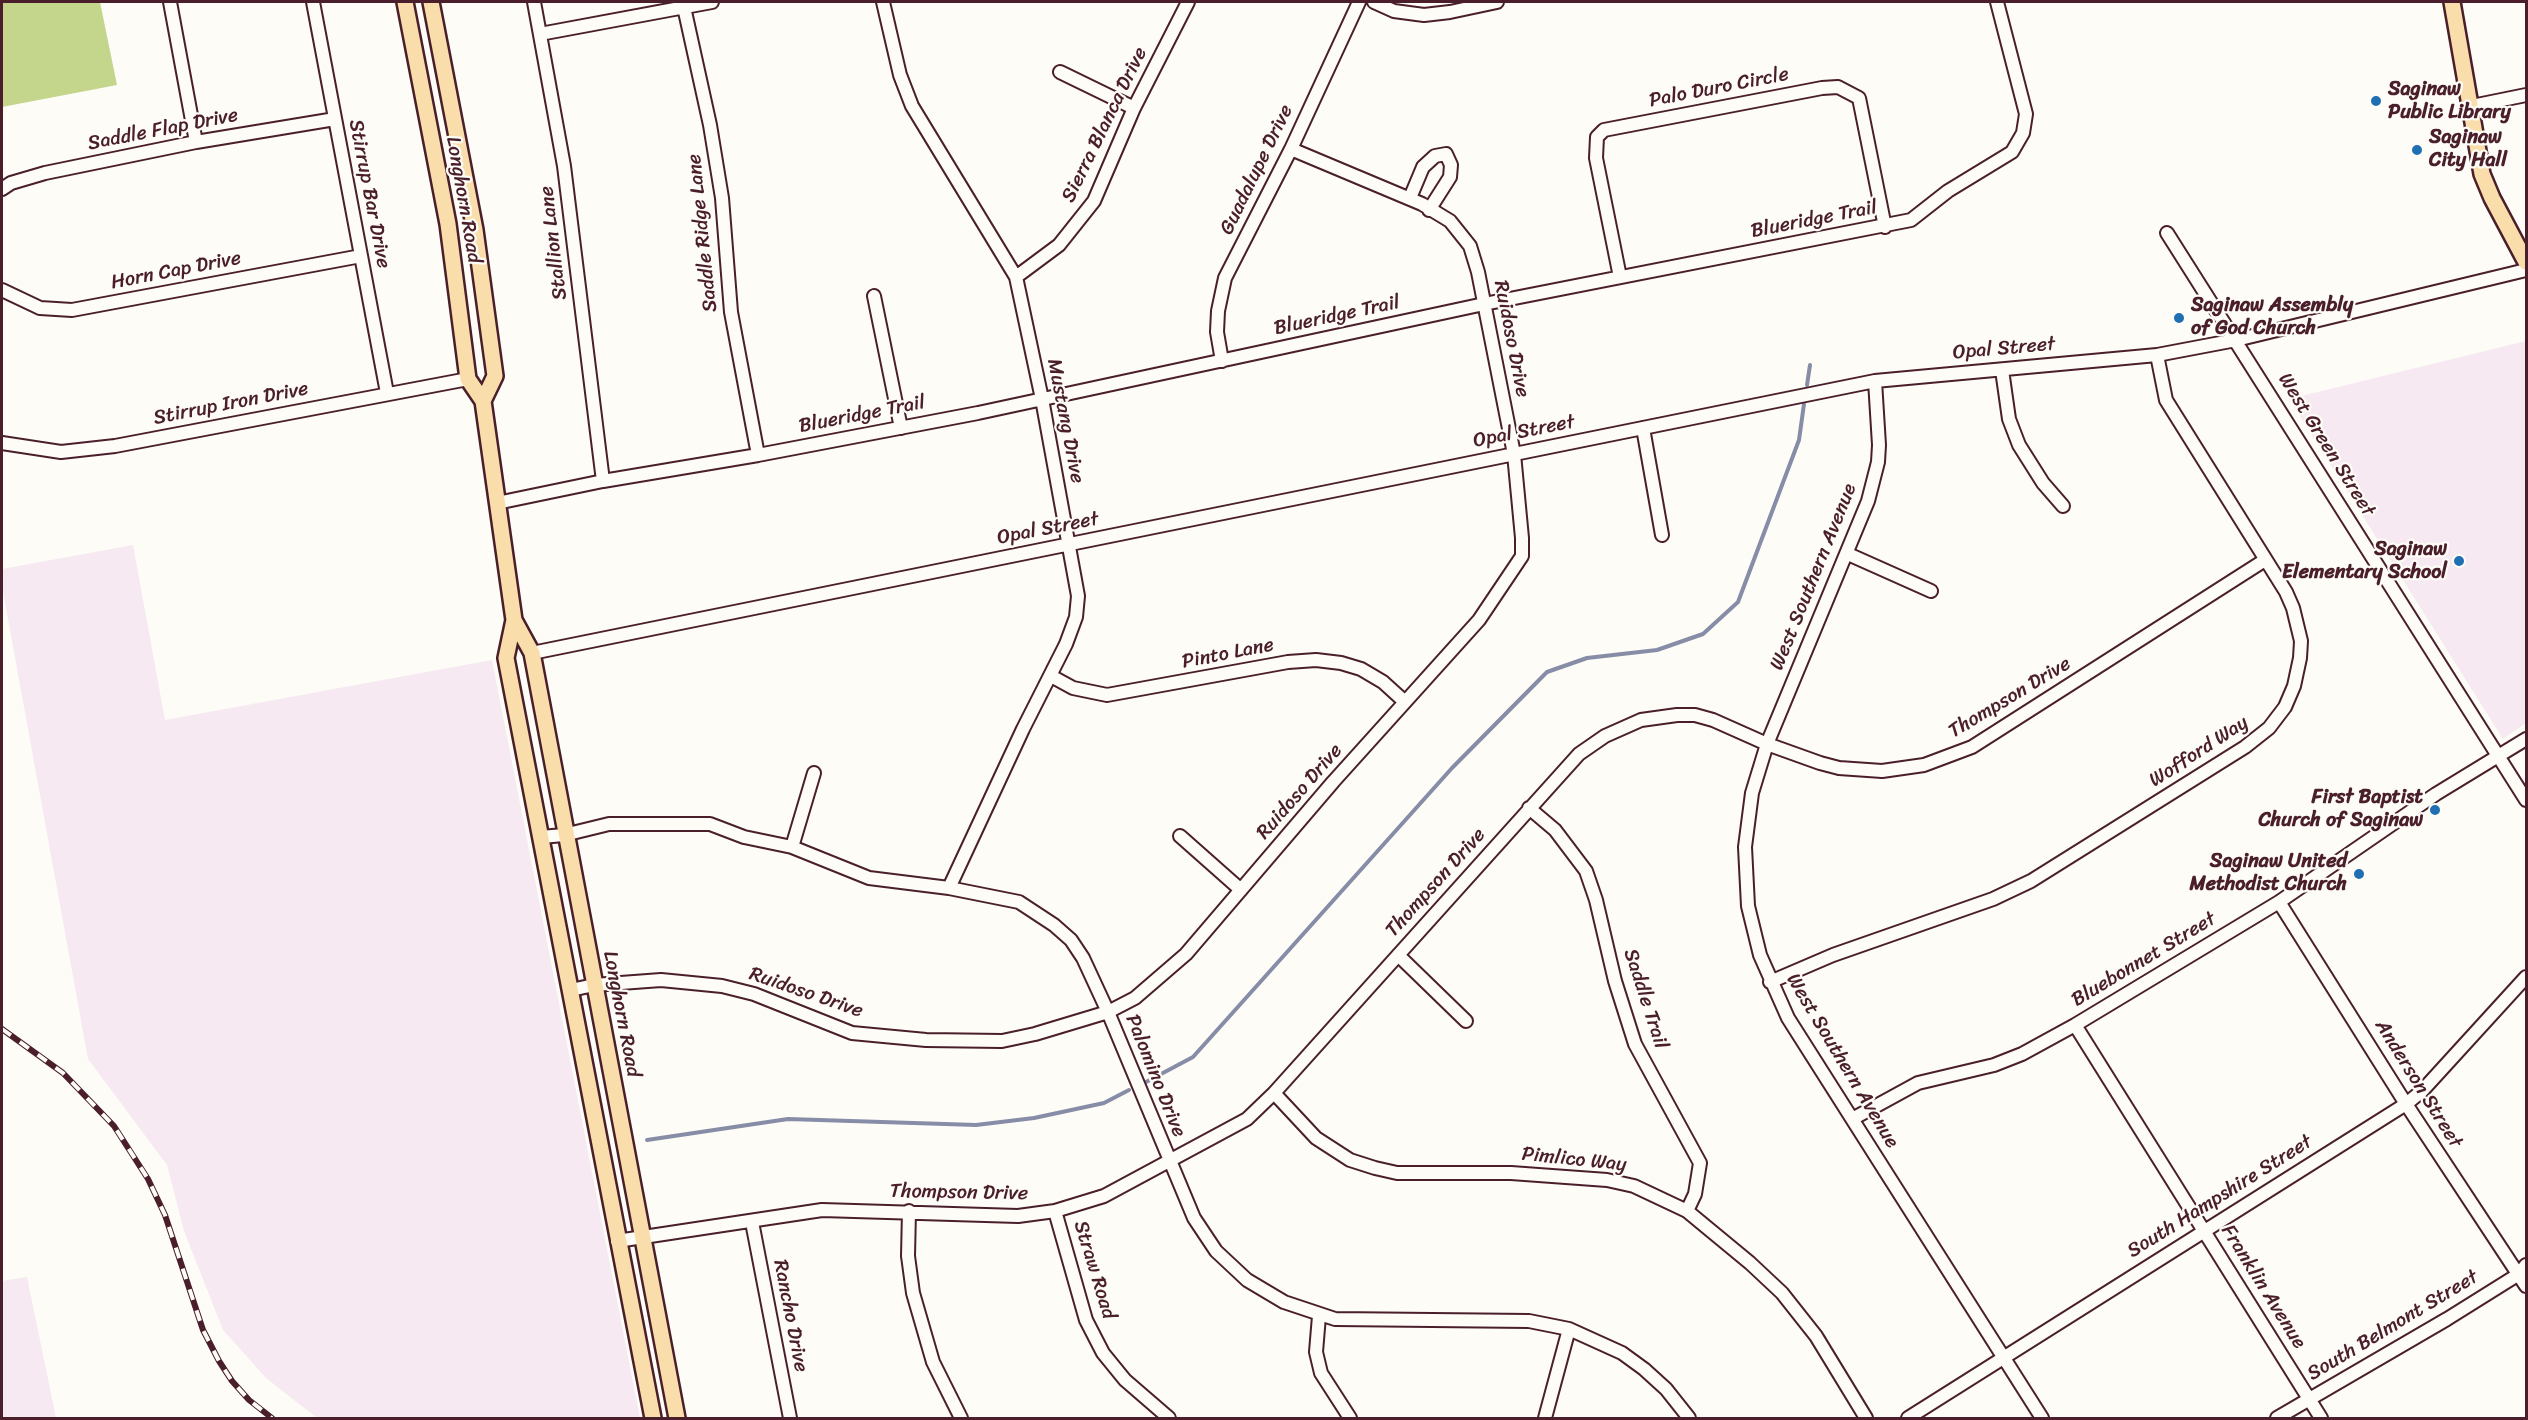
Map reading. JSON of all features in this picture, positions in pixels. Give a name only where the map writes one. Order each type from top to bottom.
[{"type":"main road","name":"Longhorn Road","points":[[405,2],[448,224],[468,379],[483,401],[514,620],[531,653],[677,1419]]},
{"type":"main road","name":"Longhorn Road","points":[[431,2],[475,230],[495,376],[483,401]]},
{"type":"main road","points":[[2452,2],[2472,106],[2482,174],[2526,262]]},
{"type":"main road","name":"Longhorn Road","points":[[514,620],[506,658],[653,1419]]},
{"type":"street","points":[[170,2],[196,142]]},
{"type":"street","name":"Stirrup Bar Drive","points":[[314,2],[387,393]]},
{"type":"street","name":"Stallion Lane","points":[[534,2],[564,166],[603,481]]},
{"type":"street","points":[[540,34],[711,2]]},
{"type":"street","name":"Mustang Drive","points":[[883,2],[900,75],[912,106],[1016,277],[1042,399],[1078,596],[1076,617],[1052,676],[1023,729],[949,888]]},
{"type":"street","name":"Sierra Blanca Drive","points":[[1016,277],[1059,245],[1094,201],[1134,108],[1188,2]]},
{"type":"street","name":"Guadalupe Drive","points":[[1222,361],[1217,332],[1218,311],[1225,278],[1291,149],[1359,2]]},
{"type":"street","points":[[1374,2],[1394,11],[1424,15],[1497,2]]},
{"type":"street","name":"Blueridge Trail","points":[[497,503],[603,481],[901,428],[1484,304],[1885,227],[1911,220],[1948,191],[2012,152],[2023,133],[2026,114],[1997,2]]},
{"type":"street","name":"Saddle Ridge Lane","points":[[684,7],[722,198],[730,312],[758,455]]},
{"type":"street","points":[[1060,72],[1134,108]]},
{"type":"street","name":"Palo Duro Circle","points":[[1620,277],[1596,158],[1598,137],[1604,130],[1822,87],[1838,87],[1859,98],[1885,227]]},
{"type":"street","points":[[2472,106],[2526,95]]},
{"type":"street","name":"Saddle Flap Drive","points":[[2,189],[11,183],[45,172],[196,142],[335,119]]},
{"type":"street","name":"Ruidoso Drive","points":[[571,990],[594,985],[661,980],[722,986],[754,994],[852,1033],[926,1040],[1002,1041],[1035,1034],[1108,1012],[1135,998],[1186,954],[1479,620],[1522,556],[1514,454],[1470,246],[1450,221],[1410,198],[1291,149]]},
{"type":"street","points":[[1410,198],[1423,167],[1435,156],[1446,154],[1451,165],[1450,177],[1430,210]]},
{"type":"street","name":"West Green Street","points":[[2167,233],[2526,801]]},
{"type":"street","name":"Horn Cap Drive","points":[[2,290],[40,308],[72,310],[361,256]]},
{"type":"street","name":"Opal Street","points":[[531,653],[1875,381],[2157,355],[2236,340],[2526,270]]},
{"type":"street","points":[[874,296],[901,428]]},
{"type":"street","name":"Wofford Way","points":[[1770,982],[1833,956],[1993,899],[2031,880],[2245,747],[2269,728],[2290,697],[2300,658],[2301,641],[2286,592],[2166,400],[2157,355]]},
{"type":"street","points":[[2002,370],[2009,419],[2019,445],[2043,483],[2063,506]]},
{"type":"street","name":"Stirrup Iron Drive","points":[[2,443],[61,452],[96,449],[468,379]]},
{"type":"street","name":"West Southern Avenue","points":[[1875,381],[1879,419],[1878,462],[1868,501],[1848,554],[1767,744],[1748,810],[1744,866],[1753,931],[1770,982],[1788,1018],[2005,1356],[2042,1419]]},
{"type":"street","points":[[1642,428],[1662,535]]},
{"type":"street","points":[[1848,554],[1930,591]]},
{"type":"street","name":"Thompson Drive","points":[[617,1241],[822,1210],[1018,1216],[1055,1211],[1104,1196],[1247,1119],[1274,1094],[1530,808],[1590,745],[1641,720],[1695,715],[1820,763],[1857,770],[1906,769],[1949,757],[1979,742],[2265,560]]},
{"type":"street","name":"Pinto Lane","points":[[1052,676],[1072,688],[1107,695],[1288,662],[1316,660],[1341,663],[1361,669],[1383,682],[1405,702]]},
{"type":"street","name":"Bluebonnet Street","points":[[1854,1118],[1918,1083],[1994,1065],[2022,1054],[2075,1025],[2279,902],[2436,795],[2526,738]]},
{"type":"street","points":[[792,847],[814,773]]},
{"type":"street","name":"Saddle Trail","points":[[1530,808],[1555,830],[1586,871],[1635,1044],[1700,1163],[1695,1194],[1687,1211]]},
{"type":"street","name":"Palomino Drive","points":[[541,837],[564,835],[609,824],[710,824],[744,837],[792,847],[869,878],[949,888],[1019,902],[1054,925],[1071,940],[1083,958],[1108,1012],[1169,1161],[1204,1236],[1230,1266],[1263,1291],[1319,1316],[1349,1320],[1529,1321],[1569,1329],[1604,1344],[1637,1364],[1666,1389],[1689,1419]]},
{"type":"street","points":[[1180,836],[1241,890]]},
{"type":"street","name":"Anderson Street","points":[[2279,902],[2406,1104],[2523,1269],[2526,1286]]},
{"type":"street","points":[[1398,955],[1466,1021]]},
{"type":"street","name":"South Hampshire Street","points":[[1908,1419],[2406,1104],[2422,1091],[2526,977]]},
{"type":"street","name":"Franklin Avenue","points":[[2075,1025],[2321,1419]]},
{"type":"street","name":"Pimlico Way","points":[[1274,1094],[1316,1138],[1350,1160],[1375,1168],[1397,1173],[1511,1173],[1606,1180],[1634,1186],[1687,1211],[1750,1263],[1782,1293],[1816,1336],[1866,1419]]},
{"type":"street","points":[[909,1211],[908,1256],[915,1303],[933,1362],[961,1419]]},
{"type":"street","name":"Straw Road","points":[[1055,1211],[1086,1320],[1103,1353],[1125,1380],[1168,1419]]},
{"type":"street","name":"Rancho Drive","points":[[752,1222],[790,1419]]},
{"type":"street","name":"South Belmont Street","points":[[2277,1419],[2523,1269]]},
{"type":"street","points":[[1319,1316],[1318,1361],[1326,1382],[1350,1419]]},
{"type":"street","points":[[1545,1419],[1569,1329]]},
{"type":"shaded area","name":"Saginaw Elementary School","points":[[2526,341],[2526,723],[2503,739],[2289,399]]},
{"type":"shaded area","points":[[133,545],[165,720],[492,660],[640,1418],[317,1418],[266,1378],[223,1330],[184,1231],[167,1165],[88,1059],[2,586],[2,569]]},
{"type":"shaded area","points":[[27,1277],[56,1418],[2,1418],[2,1281]]},
{"type":"green space","points":[[2,2],[100,2],[117,85],[2,107]]},
{"type":"waterway","points":[[1807,385],[1810,365]]},
{"type":"waterway","points":[[1146,1082],[1193,1057],[1452,768],[1547,672],[1587,658],[1657,650],[1703,634],[1738,602],[1799,440],[1804,404]]},
{"type":"waterway","points":[[647,1140],[788,1119],[976,1125],[1034,1118],[1104,1103],[1129,1090]]},
{"type":"railway","points":[[2,1029],[63,1073],[114,1126],[148,1179],[165,1215],[203,1330],[219,1361],[232,1381],[249,1400],[272,1418]]},
{"type":"place","name":"Saginaw Public Library","points":[[2376,101]]},
{"type":"place","name":"Saginaw City Hall","points":[[2417,150]]},
{"type":"place","name":"Saginaw Assembly of God Church","points":[[2179,318]]},
{"type":"place","name":"Saginaw Elementary School","points":[[2459,561]]},
{"type":"place","name":"First Baptist Church of Saginaw","points":[[2435,810]]},
{"type":"place","name":"Saginaw United Methodist Church","points":[[2359,874]]}]
